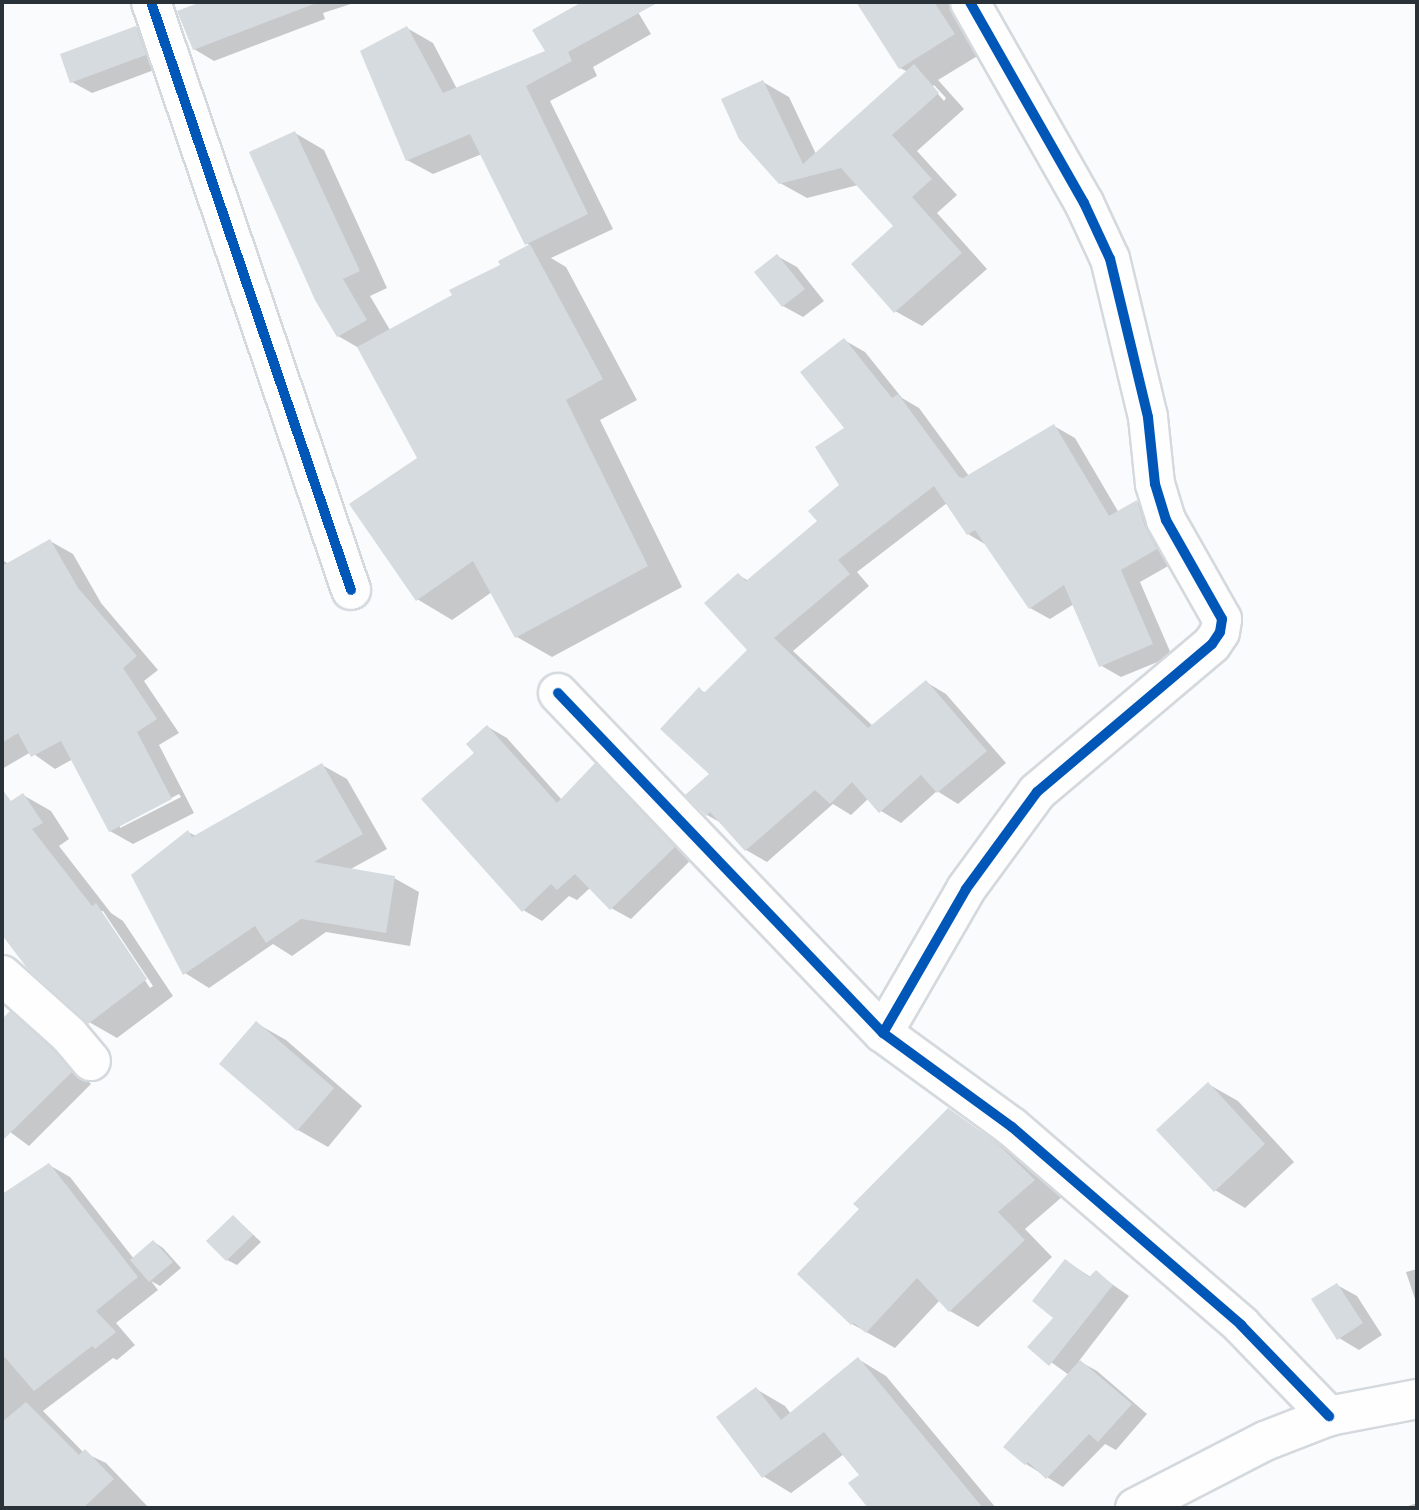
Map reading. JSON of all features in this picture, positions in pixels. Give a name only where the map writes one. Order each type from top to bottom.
[{"type":"street","points":[[152,2],[351,590]]},
{"type":"street","points":[[883,1033],[966,889],[1037,792],[1212,644],[1220,632],[1222,619],[1166,520],[1156,484],[1148,417],[1110,258],[1084,203],[970,2]]},
{"type":"street","points":[[558,693],[883,1033],[1012,1127],[1241,1325],[1329,1416]]},
{"type":"street","points":[[2,975],[69,1035],[91,1061]]},
{"type":"street","points":[[1135,1508],[1265,1441],[1329,1416],[1417,1399]]},
{"type":"building","points":[[201,2],[314,4],[193,50],[177,11]]},
{"type":"building","points":[[582,2],[659,2],[568,52],[572,61],[526,86],[588,214],[525,245],[470,134],[406,161],[360,51],[407,26],[443,93],[545,51],[532,30]]},
{"type":"building","points":[[856,2],[934,2],[955,34],[899,69]]},
{"type":"building","points":[[136,26],[146,55],[70,83],[60,54]]},
{"type":"building","points":[[914,64],[939,93],[892,135],[932,179],[912,197],[962,253],[894,313],[851,264],[893,226],[841,168],[779,184],[739,139],[721,99],[763,80],[803,164]]},
{"type":"building","points":[[295,131],[360,271],[343,279],[367,320],[337,337],[315,300],[249,152]]},
{"type":"building","points":[[530,244],[603,379],[566,400],[648,566],[515,638],[473,561],[416,601],[349,504],[417,458],[357,347],[452,295],[449,290],[500,265],[498,261]]},
{"type":"building","points":[[777,254],[805,289],[782,307],[754,272]]},
{"type":"building","points":[[844,338],[892,398],[898,394],[959,477],[963,478],[1054,424],[1109,516],[1137,500],[1145,527],[1157,549],[1121,570],[1153,644],[1099,667],[1064,585],[1029,609],[975,530],[967,535],[934,486],[838,560],[850,574],[774,638],[868,728],[926,680],[987,751],[937,793],[921,775],[879,813],[852,782],[830,804],[815,790],[745,851],[710,812],[706,816],[685,795],[709,774],[660,729],[699,687],[704,693],[747,650],[704,603],[738,573],[746,581],[817,521],[808,511],[839,485],[815,447],[844,428],[800,372]]},
{"type":"building","points":[[50,539],[78,588],[137,656],[123,668],[157,719],[137,732],[172,799],[109,832],[61,741],[31,757],[18,733],[2,743],[2,566]]},
{"type":"building","points":[[487,725],[557,803],[595,763],[675,847],[610,910],[575,874],[557,890],[551,884],[522,912],[421,799],[474,753],[466,744]]},
{"type":"building","points":[[322,763],[363,834],[314,862],[395,876],[386,933],[301,919],[266,943],[255,926],[183,975],[131,875],[188,830],[192,837]]},
{"type":"building","points":[[2,789],[11,801],[23,793],[43,823],[32,829],[92,906],[96,903],[147,979],[88,1024],[27,968],[2,935]]},
{"type":"building","points":[[10,1011],[53,1050],[72,1072],[2,1141],[2,1019]]},
{"type":"building","points":[[256,1021],[334,1088],[297,1131],[219,1064]]},
{"type":"building","points":[[1208,1082],[1265,1144],[1214,1192],[1156,1130]]},
{"type":"building","points":[[948,1108],[998,1144],[1035,1180],[998,1212],[1025,1240],[949,1312],[917,1278],[866,1333],[854,1323],[851,1325],[797,1274],[859,1209],[853,1204]]},
{"type":"building","points":[[49,1163],[138,1277],[96,1311],[116,1332],[95,1349],[92,1346],[34,1391],[2,1354],[2,1194]]},
{"type":"building","points":[[233,1215],[253,1235],[226,1261],[206,1241]]},
{"type":"building","points":[[153,1240],[173,1262],[149,1282],[130,1260]]},
{"type":"building","points":[[1065,1259],[1089,1277],[1096,1270],[1113,1285],[1049,1366],[1027,1347],[1053,1318],[1032,1301]]},
{"type":"building","points":[[1337,1283],[1363,1323],[1337,1340],[1311,1299]]},
{"type":"building","points":[[858,1357],[983,1508],[868,1508],[848,1483],[859,1475],[824,1432],[762,1478],[716,1417],[756,1387],[781,1420]]},
{"type":"building","points":[[1080,1360],[1132,1404],[1098,1442],[1089,1434],[1046,1479],[1028,1462],[1025,1465],[1003,1447]]},
{"type":"building","points":[[26,1402],[79,1455],[85,1449],[114,1479],[83,1508],[2,1508],[2,1422]]},
{"type":"cycle path","points":[[151,2],[351,590]]},
{"type":"cycle path","points":[[883,1033],[966,889],[1037,792],[1212,644],[1220,632],[1222,619],[1166,520],[1155,484],[1148,417],[1110,259],[1084,203],[970,2]]},
{"type":"cycle path","points":[[558,693],[883,1033],[1012,1127],[1241,1325],[1329,1416]]}]
